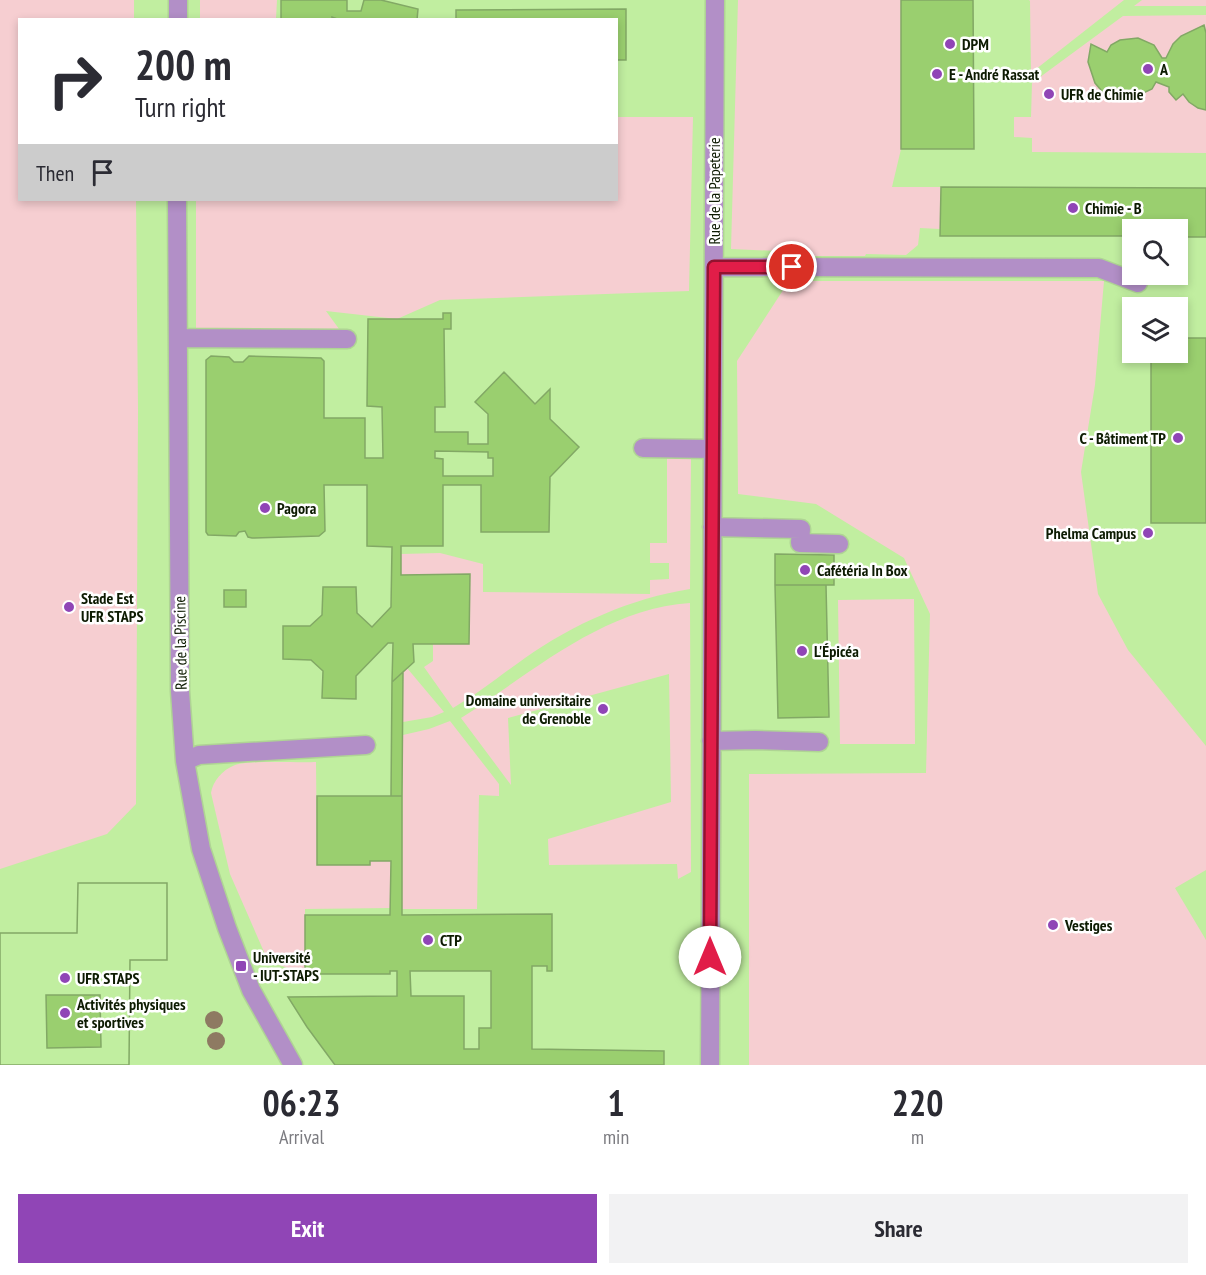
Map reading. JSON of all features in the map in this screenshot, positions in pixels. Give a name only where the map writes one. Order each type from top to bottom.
[{"type":"street","points":[[178,0],[178,18]]},
{"type":"street","name":"Rue de la Papeterie","points":[[710,1065],[715,0]]},
{"type":"street","name":"Rue de la Piscine","points":[[177,201],[180,691],[185,761],[201,849],[227,928],[251,990],[293,1065]]},
{"type":"street","points":[[714,267],[1099,267],[1122,276]]},
{"type":"street","points":[[178,338],[347,339]]},
{"type":"street","points":[[643,448],[713,449]]},
{"type":"street","points":[[712,527],[801,529],[800,543],[838,544]]},
{"type":"street","points":[[711,741],[819,742]]},
{"type":"street","points":[[185,761],[199,755],[366,745]]},
{"type":"shaded area","name":"Domaine universitaire de Grenoble","points":[[0,0],[1206,0],[1206,1065],[0,1065]]},
{"type":"shaded area","name":"Stade Est UFR STAPS","points":[[0,0],[134,0],[134,18],[18,18],[18,201],[136,201],[138,410],[136,804],[107,834],[0,869]]},
{"type":"shaded area","points":[[200,0],[277,0],[276,18],[200,18]]},
{"type":"shaded area","points":[[738,0],[901,0],[901,149],[892,187],[941,187],[940,229],[920,228],[918,245],[906,255],[807,256],[801,252],[731,249]]},
{"type":"shaded area","points":[[1029,0],[1124,0],[1031,73]]},
{"type":"shaded area","points":[[1142,0],[1206,0],[1206,6],[1134,6]]},
{"type":"shaded area","points":[[1206,15],[1206,153],[1032,152],[1032,138],[1014,137],[1014,117],[1031,117],[1032,83],[1123,16]]},
{"type":"shaded area","points":[[618,117],[693,117],[689,291],[440,300],[397,319],[326,311],[339,329],[196,330],[196,201],[618,201]]},
{"type":"shaded area","points":[[789,281],[1104,281],[1095,385],[1081,472],[1098,594],[1128,650],[1206,746],[1206,870],[1175,888],[1206,940],[1206,1065],[749,1065],[749,774],[926,773],[930,614],[904,558],[816,504],[738,494],[737,361]]},
{"type":"shaded area","points":[[667,453],[691,456],[690,589],[625,606],[563,634],[453,708],[424,667],[433,661],[433,644],[469,644],[470,574],[401,575],[401,554],[440,553],[483,564],[483,592],[650,594],[650,580],[669,579],[669,563],[650,563],[650,543],[667,543]]},
{"type":"shaded area","points":[[914,599],[915,744],[840,744],[838,600]]},
{"type":"shaded area","points":[[690,603],[691,872],[678,879],[677,864],[549,865],[548,839],[671,802],[669,674],[508,718],[511,785],[461,718],[541,663],[598,630],[627,617],[658,608]]},
{"type":"shaded area","points":[[407,668],[444,712],[432,717],[403,722],[403,672]]},
{"type":"shaded area","points":[[450,721],[499,784],[499,796],[479,795],[477,909],[402,909],[403,735]]},
{"type":"shaded area","points":[[262,762],[316,762],[317,865],[370,865],[370,861],[391,861],[390,908],[305,909],[305,974],[268,961],[230,874],[211,793],[219,776],[235,765]]},
{"type":"building","points":[[281,0],[347,0],[347,11],[361,11],[364,0],[381,0],[418,9],[417,18],[281,18]]},
{"type":"building","name":"E - André Rassat","points":[[901,0],[973,0],[974,149],[901,149]]},
{"type":"building","points":[[626,9],[626,60],[618,60],[618,18],[456,18],[456,10]]},
{"type":"building","name":"A","points":[[1204,25],[1206,33],[1206,110],[1189,102],[1183,94],[1176,100],[1169,92],[1169,87],[1156,82],[1152,89],[1139,95],[1125,94],[1114,88],[1107,97],[1095,83],[1088,62],[1091,44],[1107,52],[1111,45],[1120,40],[1138,38],[1154,45],[1162,58],[1166,58],[1173,44],[1181,36]]},
{"type":"building","name":"Chimie - B","points":[[941,187],[1206,188],[1206,237],[1188,237],[1188,219],[1122,219],[1122,236],[940,236]]},
{"type":"building","name":"Pagora","points":[[443,313],[451,313],[451,329],[444,329],[445,407],[435,407],[435,432],[468,432],[468,444],[488,444],[488,414],[475,402],[504,372],[535,404],[550,389],[550,419],[579,447],[550,477],[549,532],[481,532],[481,485],[443,485],[443,546],[401,546],[401,575],[470,574],[469,644],[413,644],[414,662],[392,682],[393,643],[388,643],[356,676],[356,699],[322,698],[323,671],[311,660],[283,659],[283,626],[310,626],[322,615],[323,587],[356,587],[357,613],[372,627],[391,607],[392,547],[367,546],[367,485],[324,485],[325,531],[319,536],[252,538],[248,537],[245,531],[239,532],[236,536],[208,535],[206,532],[206,360],[211,356],[229,357],[234,362],[243,362],[249,356],[321,358],[324,361],[324,418],[365,418],[365,458],[383,458],[382,407],[367,406],[368,319],[443,319]],"holes":[[[435,451],[488,452],[488,458],[493,458],[493,476],[443,476],[443,459],[435,458]]]},
{"type":"building","name":"C - Bâtiment TP","points":[[1188,338],[1206,338],[1206,523],[1151,523],[1151,363],[1188,363]]},
{"type":"building","name":"Cafétéria In Box","points":[[775,554],[834,555],[834,585],[775,585]]},
{"type":"building","name":"L'Épicéa","points":[[775,585],[826,585],[829,717],[778,718]]},
{"type":"building","points":[[224,590],[246,590],[246,607],[224,607]]},
{"type":"building","points":[[403,672],[402,796],[391,796],[392,682]]},
{"type":"building","name":"CTP","points":[[317,796],[402,796],[402,915],[552,914],[552,971],[547,971],[547,966],[532,966],[532,1049],[664,1051],[664,1065],[335,1065],[288,997],[397,996],[397,971],[390,971],[390,974],[305,974],[305,915],[390,915],[391,861],[370,861],[370,865],[317,865]],"holes":[[[410,971],[491,971],[491,1028],[479,1028],[479,1049],[464,1049],[464,996],[411,996]]]},
{"type":"building","name":"UFR STAPS","points":[[78,883],[167,883],[167,960],[130,960],[129,1065],[0,1065],[0,933],[77,933]],"holes":[[[46,995],[100,995],[101,1047],[47,1048]]]},
{"type":"building","name":"UFR STAPS","points":[[78,883],[167,883],[167,960],[130,960],[129,1065],[0,1065],[0,933],[77,933]]},
{"type":"place","name":"DPM","points":[[950,44]]},
{"type":"place","name":"A","points":[[1148,69]]},
{"type":"place","name":"E - André Rassat","points":[[937,74]]},
{"type":"place","name":"UFR de Chimie","points":[[1049,94]]},
{"type":"place","name":"Chimie - B","points":[[1073,208]]},
{"type":"place","name":"C - Bâtiment TP","points":[[1178,438]]},
{"type":"place","name":"Pagora","points":[[265,508]]},
{"type":"place","name":"Phelma Campus","points":[[1148,533]]},
{"type":"place","name":"Cafétéria In Box","points":[[805,570]]},
{"type":"place","name":"Stade Est UFR STAPS","points":[[69,607]]},
{"type":"place","name":"L'Épicéa","points":[[802,651]]},
{"type":"place","name":"Domaine universitaire de Grenoble","points":[[603,709]]},
{"type":"place","name":"Vestiges","points":[[1053,925]]},
{"type":"place","name":"CTP","points":[[428,940]]},
{"type":"place","name":"Université - IUT-STAPS","points":[[241,966]]},
{"type":"place","name":"UFR STAPS","points":[[65,978]]},
{"type":"place","name":"Activités physiques et sportives","points":[[65,1013]]},
{"type":"route","points":[[710,957],[714,267],[792,267]]}]
